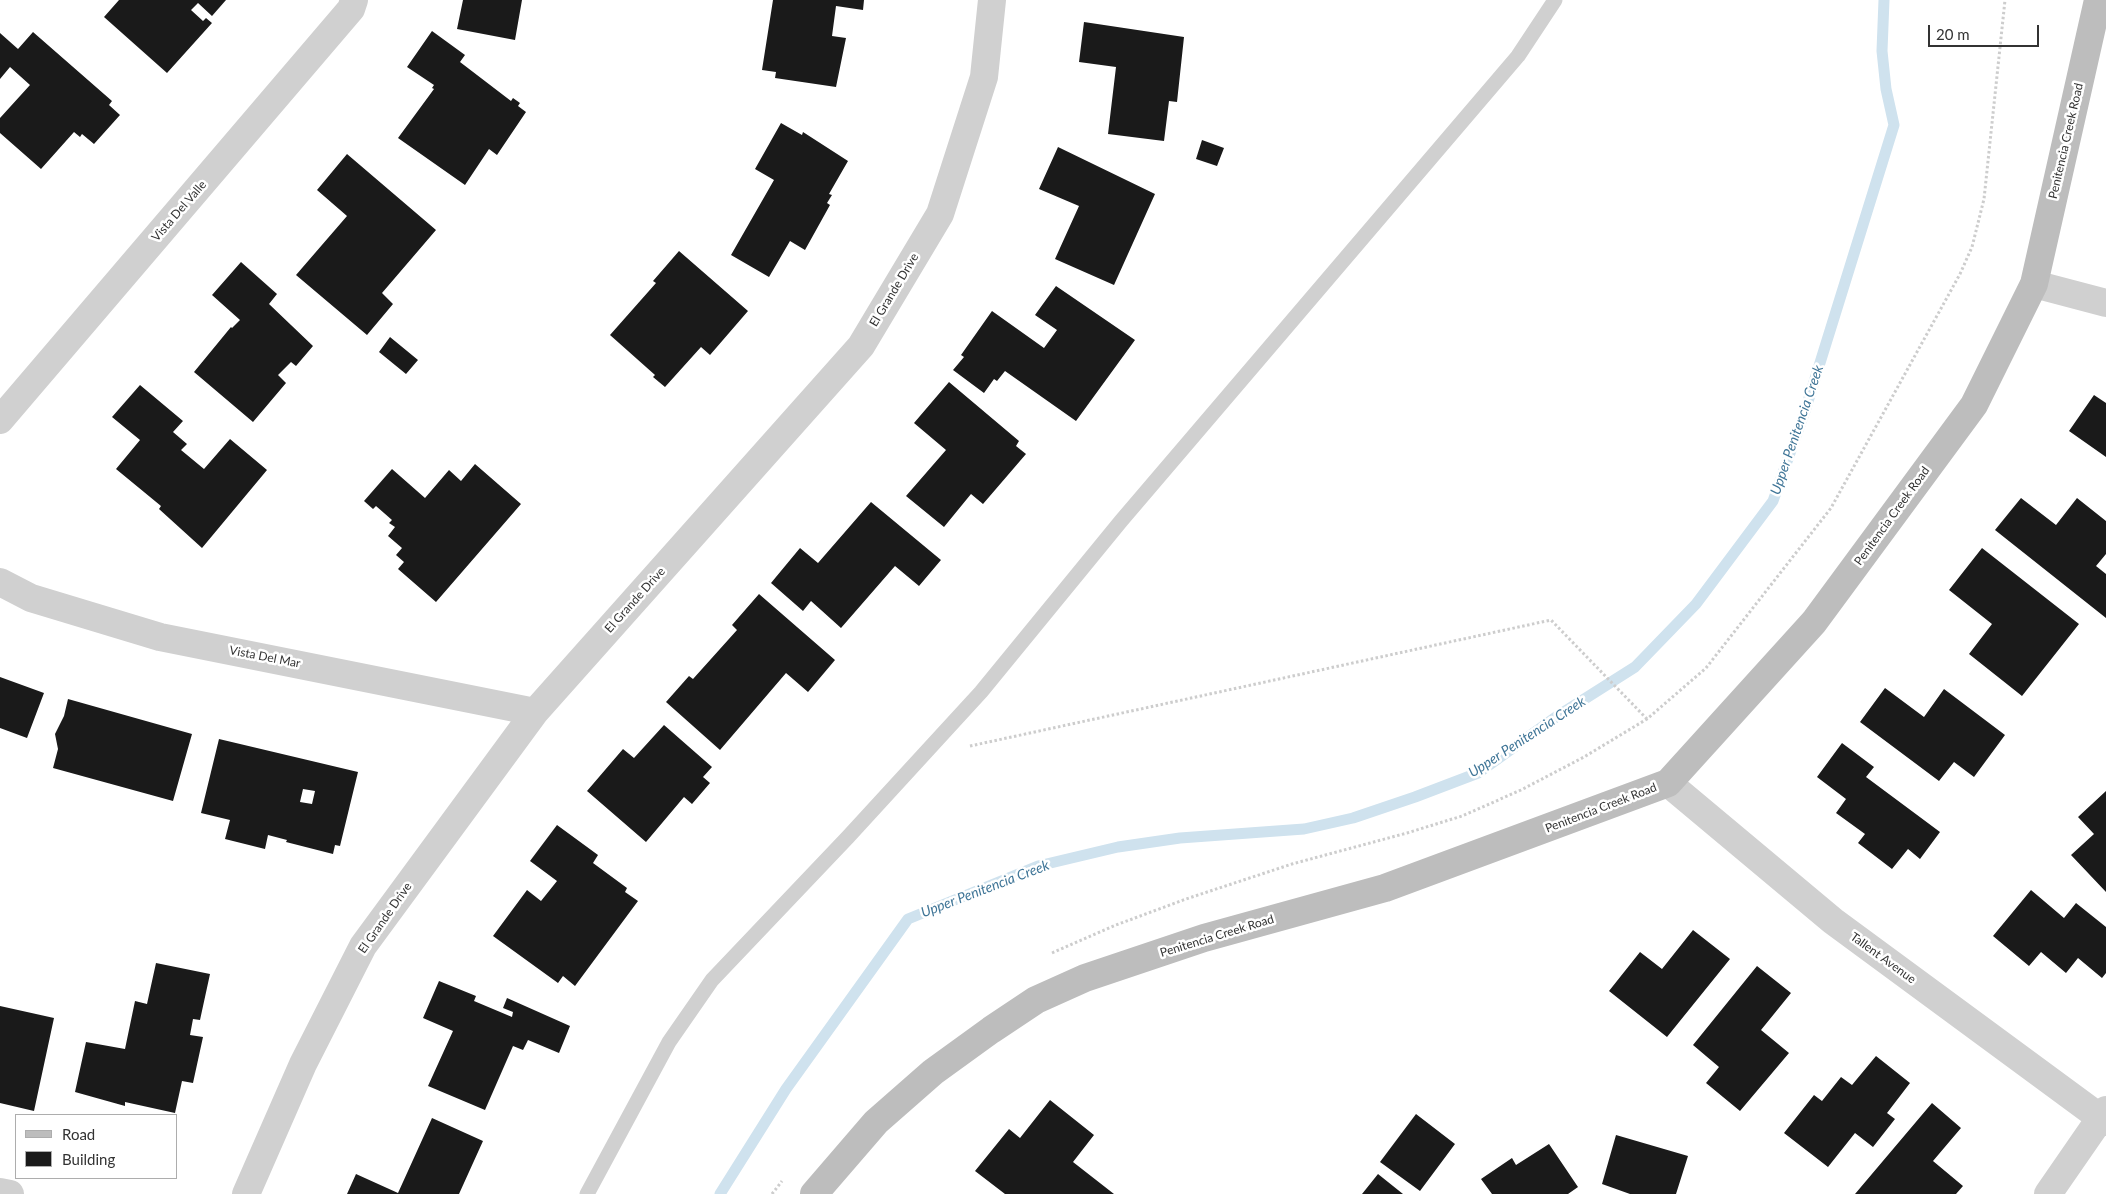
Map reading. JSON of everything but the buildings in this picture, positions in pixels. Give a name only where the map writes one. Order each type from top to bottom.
[{"type":"street","name":"Vista Del Valle","points":[[0,420],[351,9],[354,0]]},
{"type":"street","name":"El Grande Drive","points":[[246,1194],[303,1064],[363,946],[535,712],[861,346],[940,214],[984,77],[992,0]]},
{"type":"street","name":"Penitencia Creek Road","points":[[814,1194],[876,1122],[933,1072],[1036,1000],[1085,978],[1204,938],[1386,888],[1668,782],[1814,622],[1974,405],[2034,284],[2098,0]]},
{"type":"street","points":[[2034,284],[2106,303]]},
{"type":"street","name":"Vista Del Mar","points":[[0,582],[31,598],[160,636],[535,712]]},
{"type":"street","name":"Tallent Avenue","points":[[1668,782],[1833,921],[2104,1116]]},
{"type":"street","points":[[2048,1194],[2104,1116]]},
{"type":"street","points":[[0,1192],[10,1194]]},
{"type":"lane","points":[[586,1194],[669,1042],[712,980],[981,692],[1121,521],[1518,56],[1555,0]]},
{"type":"path","points":[[1044,957],[1116,925],[1186,899],[1292,864],[1462,816],[1521,790],[1584,757],[1647,719],[1706,668],[1831,508],[1960,274],[1972,247],[1984,199],[2005,0]]},
{"type":"path","points":[[922,756],[1551,620],[1647,719]]},
{"type":"waterway","name":"Upper Penitencia Creek","points":[[720,1194],[786,1089],[908,919],[1038,866],[1118,847],[1180,838],[1304,829],[1353,818],[1415,797],[1478,773],[1556,717],[1635,667],[1696,604],[1773,501],[1805,411],[1894,125],[1886,89],[1882,51],[1884,0]]}]
